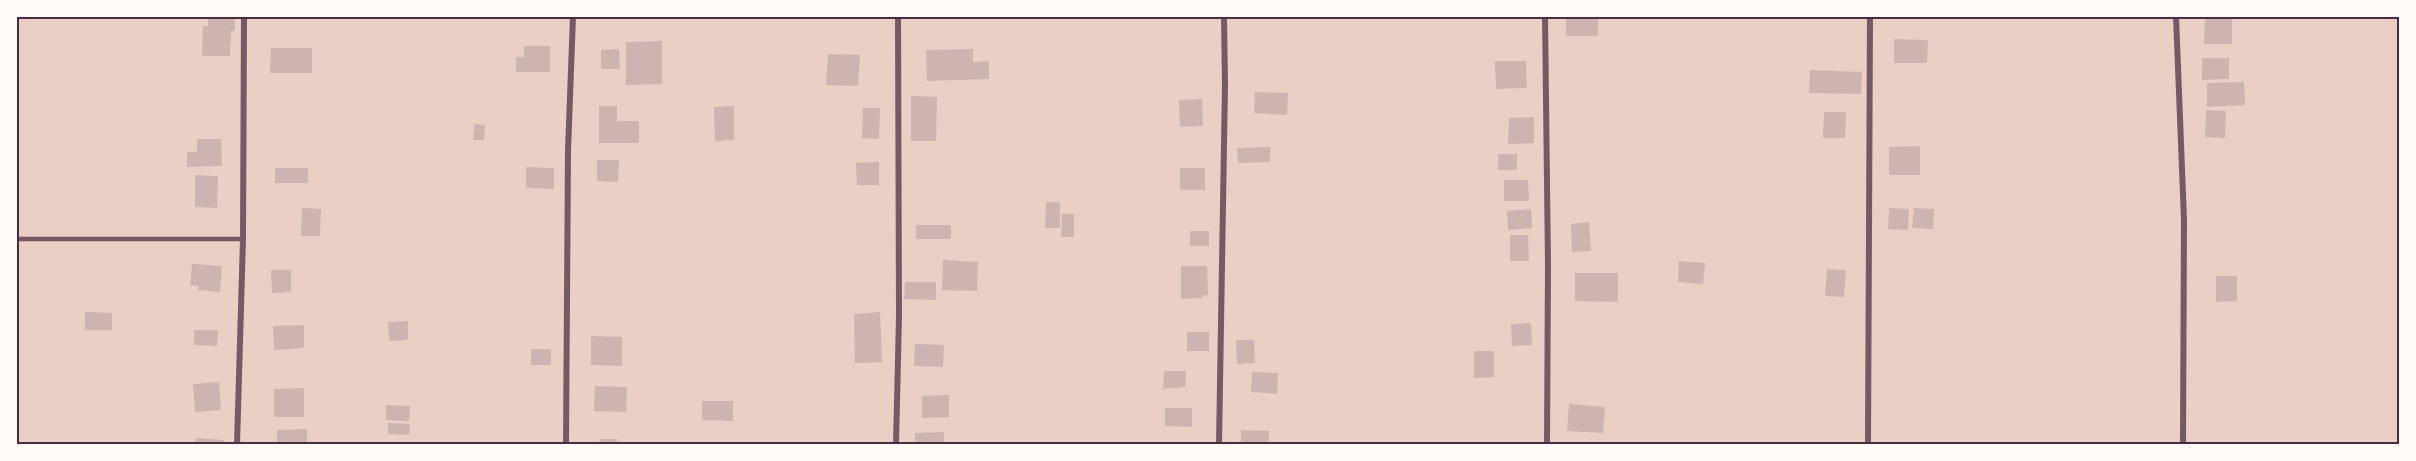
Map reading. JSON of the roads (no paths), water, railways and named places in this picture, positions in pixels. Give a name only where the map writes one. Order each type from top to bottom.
[{"type":"street","points":[[237,444],[243,239],[244,16]]},
{"type":"street","points":[[566,444],[568,151],[573,16]]},
{"type":"street","points":[[896,444],[899,317],[898,16]]},
{"type":"street","points":[[1219,444],[1225,85],[1224,16]]},
{"type":"street","points":[[1545,16],[1548,265],[1547,444]]},
{"type":"street","points":[[1868,444],[1870,16]]},
{"type":"street","points":[[2176,16],[2184,220],[2183,444]]},
{"type":"lane","points":[[16,239],[243,239]]}]
